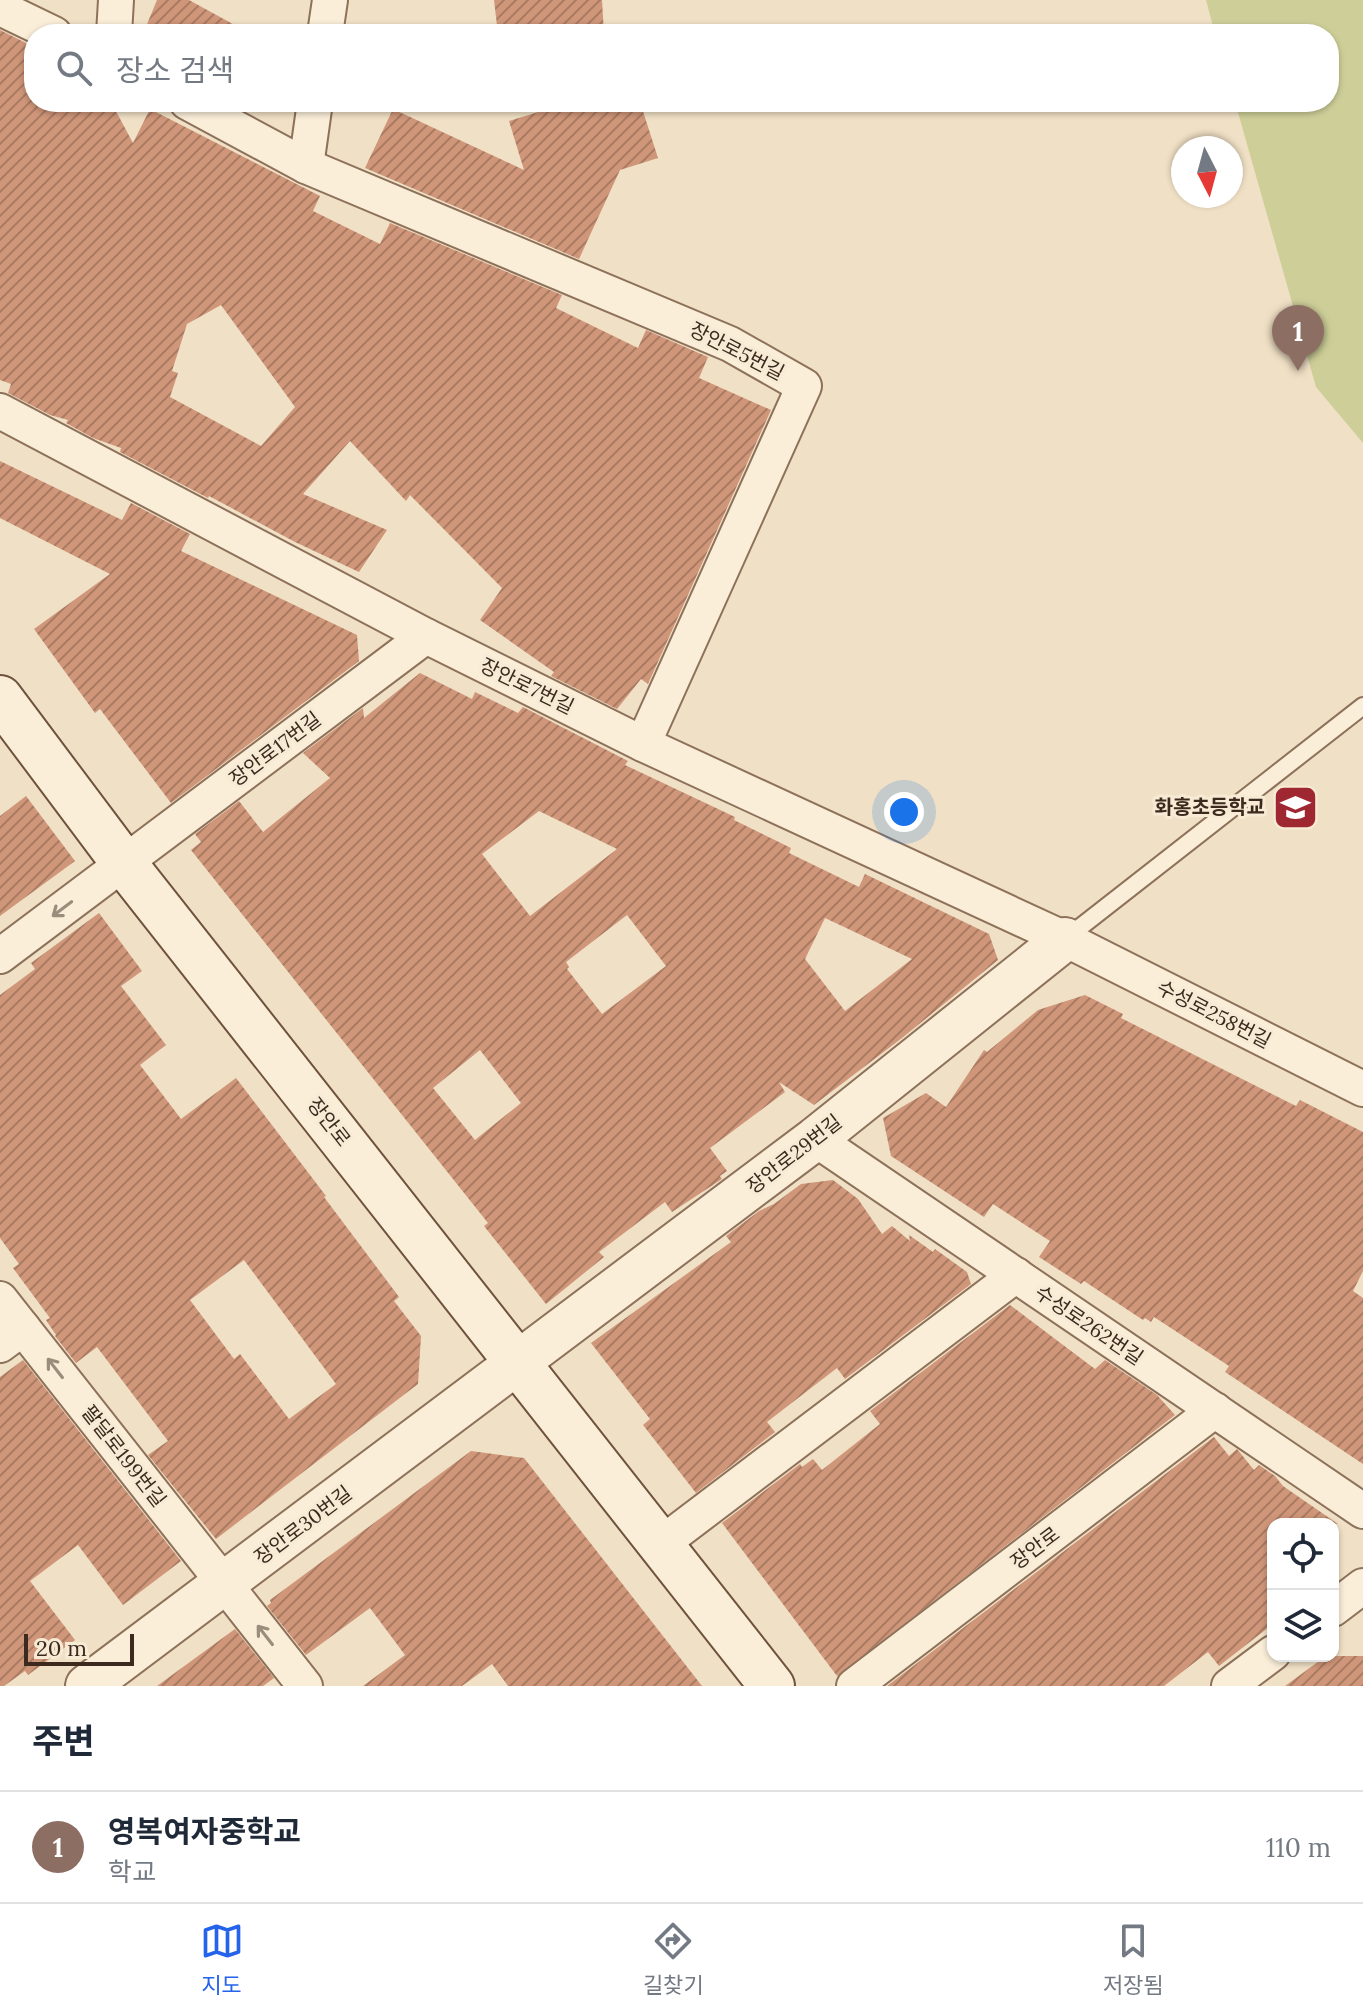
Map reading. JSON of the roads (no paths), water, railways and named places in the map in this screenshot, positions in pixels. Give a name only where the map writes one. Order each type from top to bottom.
[{"type":"main road","name":"장안로","points":[[0,698],[123,862],[772,1686]]},
{"type":"street","points":[[115,24],[116,0]]},
{"type":"street","points":[[326,24],[330,0]]},
{"type":"street","points":[[0,8],[33,24]]},
{"type":"street","name":"장안로5번길","points":[[206,112],[306,166],[730,344],[804,386],[643,744]]},
{"type":"street","points":[[306,166],[314,112]]},
{"type":"street","name":"장안로7번길","points":[[0,411],[426,636],[643,744],[1065,939]]},
{"type":"street","name":"장안로17번길","points":[[0,956],[426,636]]},
{"type":"street","name":"수성로258번길","points":[[1065,939],[1363,1089]]},
{"type":"street","name":"장안로29번길","points":[[519,1363],[815,1139],[1065,939]]},
{"type":"street","name":"수성로262번길","points":[[815,1139],[1363,1511]]},
{"type":"street","points":[[661,1544],[1016,1275]]},
{"type":"street","name":"팔달로199번길","points":[[0,1299],[12,1337],[224,1583],[305,1686]]},
{"type":"street","name":"장안로30번길","points":[[87,1686],[519,1363]]},
{"type":"street","name":"장안로","points":[[854,1686],[1215,1410]]},
{"type":"street","points":[[1339,1604],[1363,1586]]},
{"type":"street","points":[[1242,1682],[1267,1659]]},
{"type":"lane","points":[[1065,939],[1363,706]]},
{"type":"place","name":"영복여자중학교","points":[[1298,371]]},
{"type":"place","name":"화홍초등학교","points":[[1296,807]]}]
